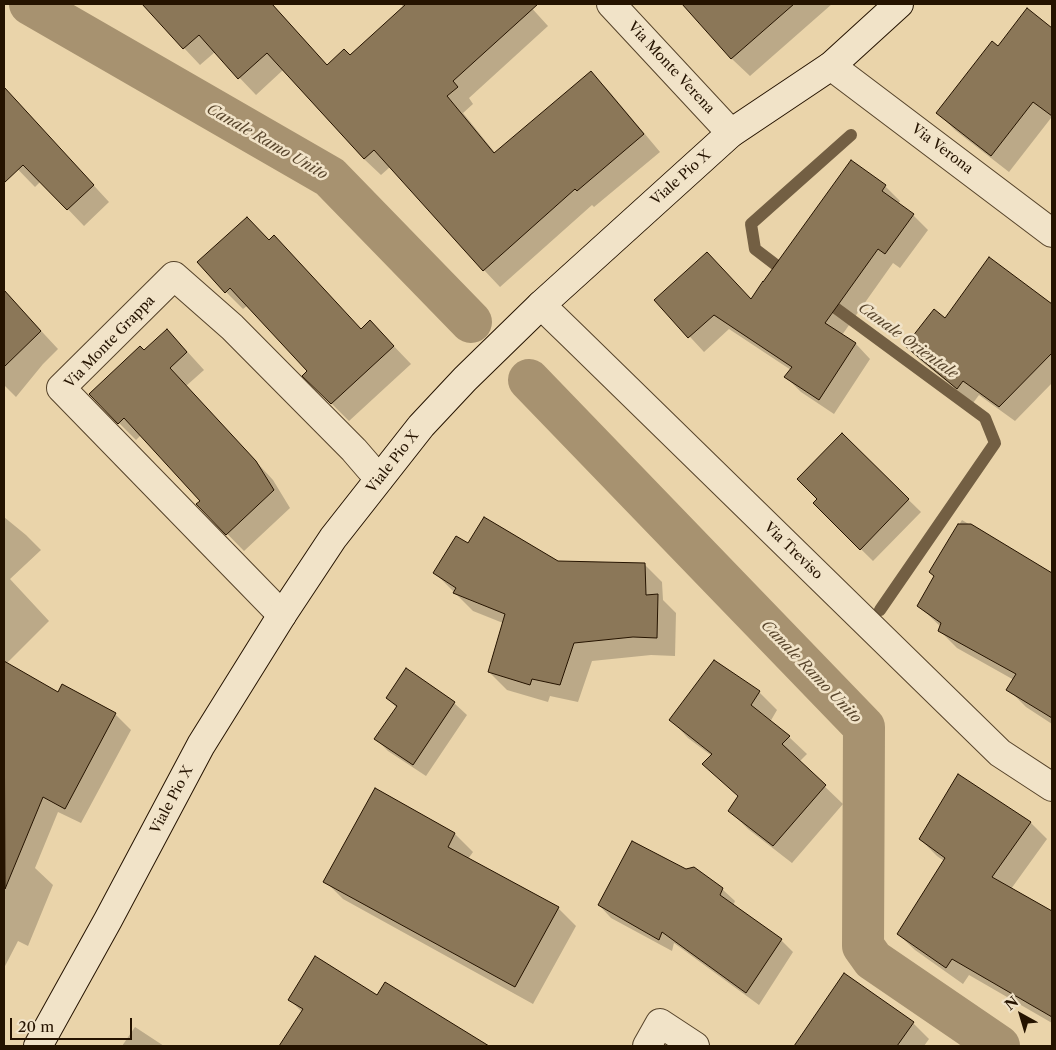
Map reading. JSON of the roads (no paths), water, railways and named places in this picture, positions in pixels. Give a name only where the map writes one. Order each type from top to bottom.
[{"type":"street","name":"Via Monte Verena","points":[[611,4],[731,133]]},
{"type":"street","name":"Viale Pio X","points":[[38,1046],[108,920],[201,745],[282,614],[333,538],[421,426],[464,379],[541,305],[731,133],[831,66],[899,4]]},
{"type":"street","name":"Via Verona","points":[[831,66],[1052,233]]},
{"type":"street","name":"Via Monte Grappa","points":[[282,614],[61,388],[174,276],[239,334],[354,450],[379,479]]},
{"type":"street","name":"Via Treviso","points":[[541,305],[1000,753],[1052,787]]},
{"type":"street","points":[[647,1046],[660,1023],[695,1046]]},
{"type":"waterway","name":"Canale Ramo Unito","points":[[30,4],[330,177],[471,322]]},
{"type":"waterway","name":"Canale Orientale","points":[[789,275],[755,249],[751,224],[851,135]]},
{"type":"waterway","name":"Canale Orientale","points":[[822,298],[985,418],[995,443],[880,610]]},
{"type":"waterway","name":"Canale Ramo Unito","points":[[529,380],[864,727],[863,946],[873,960],[999,1046]]}]
